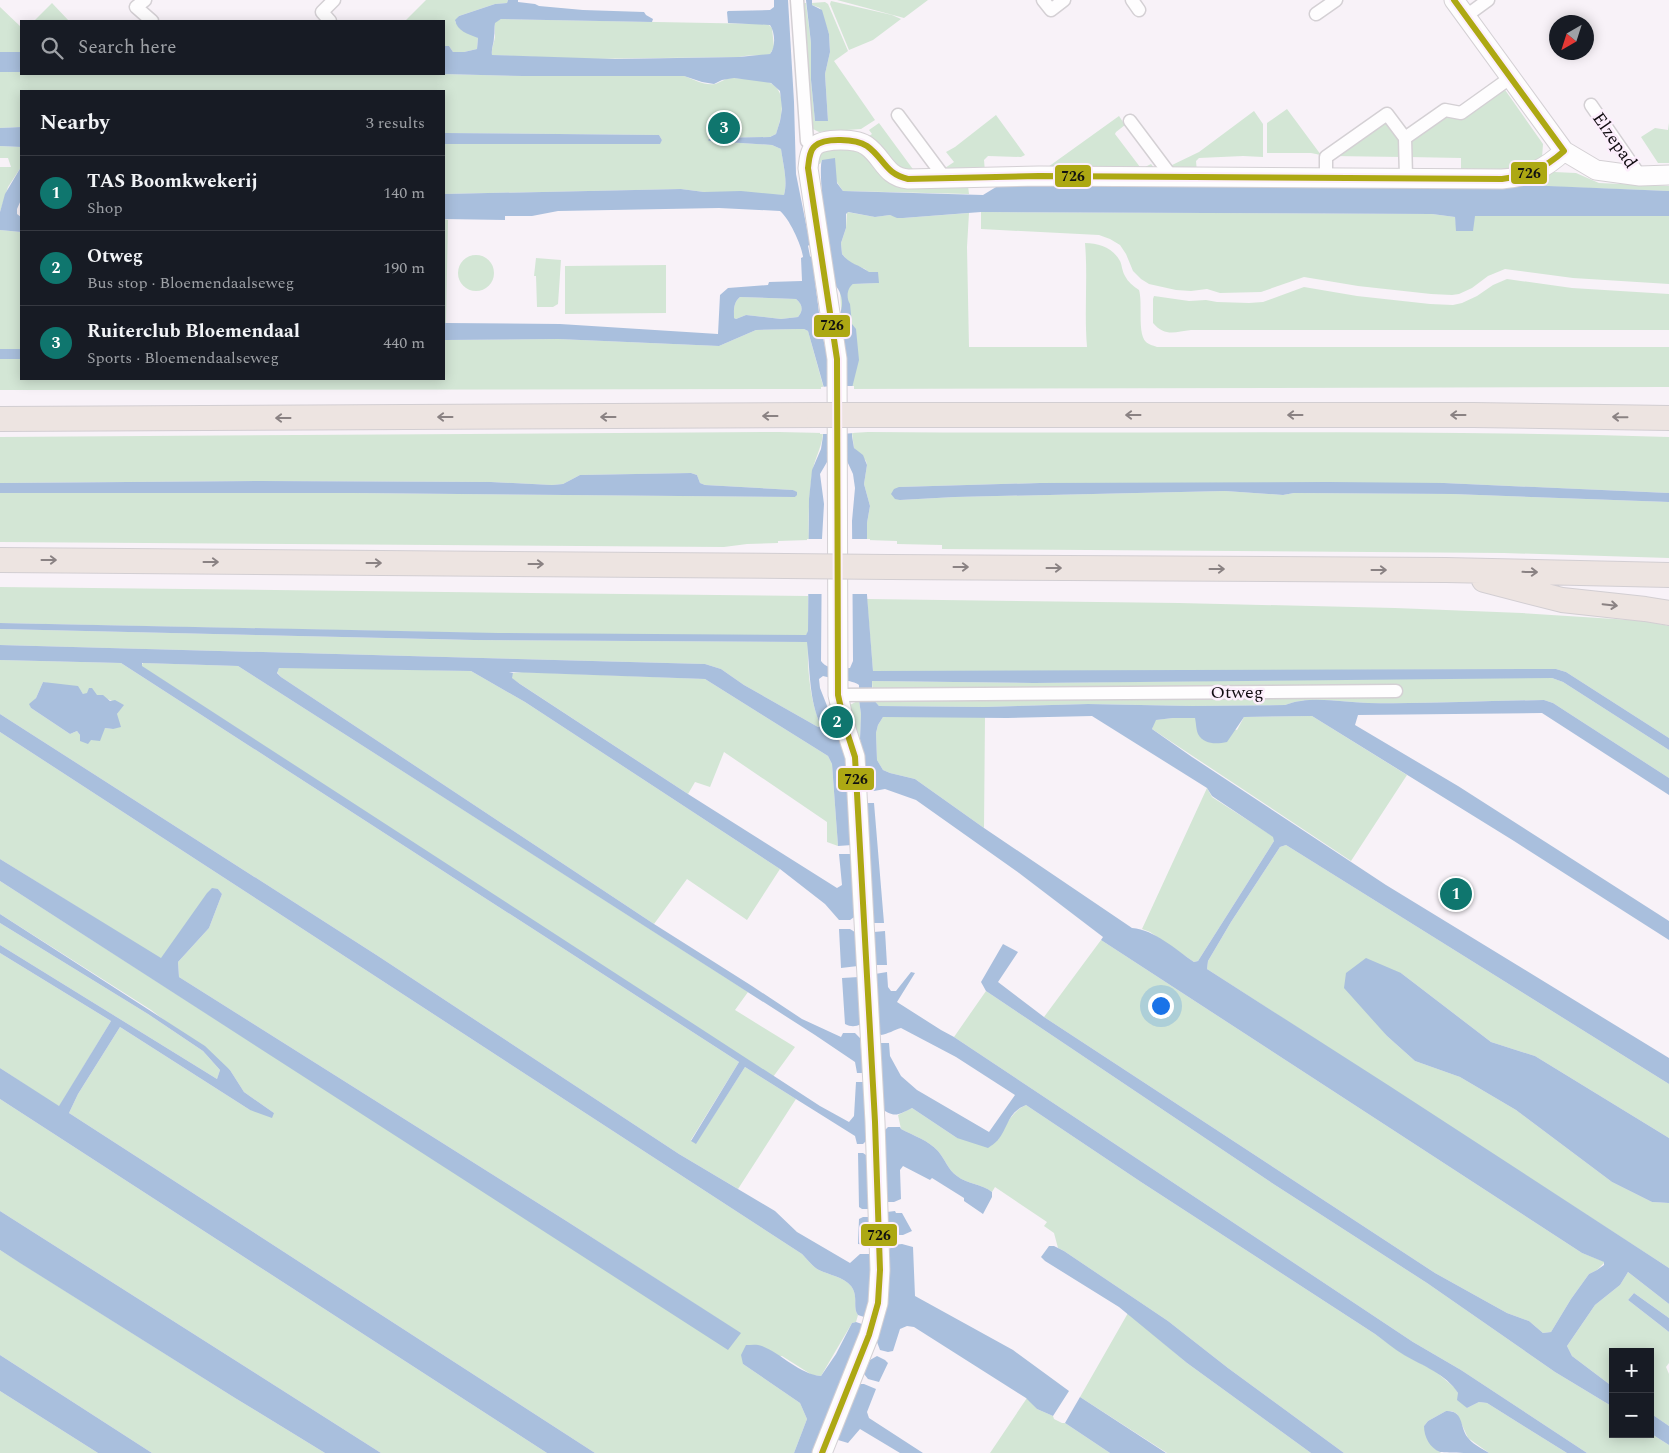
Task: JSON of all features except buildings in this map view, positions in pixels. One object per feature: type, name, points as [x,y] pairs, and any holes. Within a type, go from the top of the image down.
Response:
[{"type":"highway","points":[[0,419],[1473,414],[1669,418]]},
{"type":"highway","points":[[0,560],[1446,570],[1669,575]]},
{"type":"highway","points":[[1446,570],[1562,600],[1669,613]]},
{"type":"street","points":[[144,0],[136,7],[151,20]]},
{"type":"street","points":[[329,20],[322,12],[334,0]]},
{"type":"street","points":[[797,0],[807,142],[815,146]]},
{"type":"street","points":[[1043,0],[1050,10],[1064,0]]},
{"type":"street","points":[[1316,14],[1336,0]]},
{"type":"street","points":[[1454,0],[1564,151],[1596,170],[1640,176],[1669,175]]},
{"type":"street","points":[[1466,16],[1488,0]]},
{"type":"street","points":[[1405,138],[1445,110],[1461,112],[1510,78]]},
{"type":"street","name":"Elzepad","points":[[1590,105],[1640,176]]},
{"type":"street","points":[[1326,177],[1326,157],[1387,114],[1405,138],[1406,177]]},
{"type":"street","points":[[898,115],[944,177]]},
{"type":"street","points":[[1130,121],[1172,177]]},
{"type":"street","points":[[822,1453],[869,1335],[878,1303],[880,1270],[875,1122],[855,757],[845,726],[837,681],[837,359],[808,168],[810,153],[815,146],[824,142],[858,142],[868,146],[889,171],[896,176],[908,178],[1518,178],[1538,170],[1564,151]]},
{"type":"street","name":"Otweg","points":[[837,681],[1396,691]]},
{"type":"green space","points":[[426,0],[508,0],[507,3],[495,4],[459,16],[455,22],[478,38],[477,49],[464,52],[453,52],[449,46],[445,46],[445,20],[406,20]]},
{"type":"green space","points":[[837,0],[928,0],[904,18]]},
{"type":"green space","points":[[831,1],[892,15],[901,19],[873,40],[849,50],[830,4]]},
{"type":"green space","points":[[825,2],[828,4],[848,51],[834,61],[875,120],[861,129],[819,132],[811,128],[803,3],[806,3],[811,43],[811,80],[815,121],[828,121],[825,74],[830,52],[829,34],[820,8],[812,5],[812,3]]},
{"type":"green space","points":[[52,3],[68,20],[35,20]]},
{"type":"green space","points":[[0,7],[20,26],[20,52],[0,52]]},
{"type":"green space","points":[[501,19],[768,24],[772,28],[774,47],[770,54],[739,57],[584,59],[492,55],[495,22]]},
{"type":"green space","points":[[0,72],[20,72],[20,75],[445,74],[684,76],[711,84],[730,78],[749,79],[761,80],[772,84],[780,94],[782,107],[776,134],[770,137],[710,138],[709,141],[772,145],[781,149],[786,184],[784,195],[704,192],[681,189],[445,194],[445,144],[659,144],[662,140],[659,135],[445,133],[445,90],[20,90],[20,127],[0,128]]},
{"type":"green space","points":[[1503,87],[1543,144],[1542,158],[1527,168],[1461,172],[1461,158],[1409,157],[1410,140],[1445,115]]},
{"type":"green space","points":[[1287,109],[1321,155],[1311,153],[1267,153],[1267,123]]},
{"type":"green space","points":[[1254,111],[1263,124],[1263,157],[1199,158],[1196,161],[1197,172],[1175,171],[1170,166],[1199,152]]},
{"type":"green space","points":[[996,115],[1025,155],[1021,157],[988,156],[984,160],[985,172],[947,171],[945,168],[954,162],[946,152]]},
{"type":"green space","points":[[1119,116],[1125,125],[1115,134],[1140,167],[1151,164],[1156,170],[1048,167]]},
{"type":"green space","points":[[1383,120],[1387,122],[1402,142],[1402,157],[1332,156]]},
{"type":"green space","points":[[879,123],[915,172],[907,171],[895,164],[869,136],[872,134],[869,130]]},
{"type":"green space","points":[[1669,123],[1669,163],[1658,163],[1641,137],[1655,128],[1668,130]]},
{"type":"green space","points":[[0,146],[20,147],[20,169],[8,187],[0,212],[0,167],[11,167],[8,158],[0,158]]},
{"type":"green space","points":[[825,149],[859,149],[885,178],[968,186],[969,194],[843,191],[822,160],[820,164],[814,164],[815,160]]},
{"type":"green space","points":[[1551,170],[1554,172],[1576,173],[1599,183],[1669,186],[1669,191],[1514,185]]},
{"type":"green space","points":[[847,212],[875,217],[890,215],[903,218],[969,213],[967,247],[969,347],[1087,347],[1085,243],[1090,243],[1105,247],[1114,253],[1120,261],[1126,278],[1139,290],[1143,338],[1147,343],[1157,347],[1669,347],[1669,387],[845,389],[840,290],[853,284],[879,283],[865,269],[850,263],[842,254],[841,243],[846,228]]},
{"type":"green space","points":[[981,212],[1432,214],[1455,217],[1457,231],[1474,216],[1669,216],[1669,284],[1573,278],[1505,269],[1488,276],[1472,288],[1452,295],[1358,286],[1304,277],[1261,292],[1220,293],[1207,289],[1176,290],[1149,284],[1141,279],[1133,271],[1120,245],[1110,239],[1099,235],[981,229]]},
{"type":"green space","points":[[445,219],[448,220],[445,323]]},
{"type":"green space","points":[[0,230],[20,232],[20,349],[0,349]]},
{"type":"green space","points":[[476,255],[483,256],[489,260],[493,266],[493,280],[489,286],[483,290],[476,291],[469,290],[463,286],[459,280],[458,273],[459,266],[463,260],[469,256]]},
{"type":"green space","points":[[536,258],[561,260],[558,304],[553,307],[537,307],[536,276],[534,276]]},
{"type":"green space","points":[[666,265],[666,313],[565,314],[565,266]]},
{"type":"green space","points":[[1507,279],[1572,288],[1669,294],[1669,330],[1191,330],[1170,333],[1153,323],[1154,296],[1189,301],[1206,300],[1249,303],[1263,302],[1304,287],[1357,296],[1453,305],[1477,296],[1493,285]]},
{"type":"green space","points":[[740,297],[796,299],[800,303],[802,310],[798,317],[781,319],[746,315],[736,319],[734,318],[734,307]]},
{"type":"green space","points":[[804,329],[808,331],[824,389],[0,390],[0,359],[20,359],[20,380],[445,380],[445,340],[558,339],[719,346],[756,330]]},
{"type":"green space","points":[[1369,432],[1669,437],[1669,493],[1444,483],[1040,483],[899,487],[900,500],[1225,491],[1283,495],[1294,493],[1452,494],[1669,502],[1669,558],[1504,553],[942,549],[942,545],[897,544],[897,541],[867,540],[870,506],[864,484],[867,465],[866,461],[854,448],[852,433]]},
{"type":"green space","points":[[823,433],[812,474],[809,540],[778,541],[778,543],[724,547],[0,542],[0,493],[354,493],[795,497],[797,493],[793,490],[705,485],[700,483],[697,475],[691,473],[580,475],[563,484],[552,485],[491,482],[261,481],[0,483],[0,437]]},
{"type":"green space","points":[[0,587],[808,596],[808,632],[803,636],[474,633],[0,623]]},
{"type":"green space","points":[[867,599],[1395,608],[1522,613],[1646,621],[1669,626],[1669,738],[1566,672],[1556,669],[876,672],[873,671]]},
{"type":"green space","points":[[0,629],[474,640],[808,642],[810,685],[814,706],[821,726],[818,727],[744,685],[721,669],[705,664],[0,645]]},
{"type":"green space","points":[[0,660],[121,663],[739,1062],[691,1140],[696,1143],[745,1067],[796,1099],[738,1189],[679,1154],[378,956],[0,714]],"holes":[[[43,682],[81,691],[83,694],[97,695],[123,705],[117,714],[113,729],[105,728],[91,740],[80,735],[77,731],[70,734],[31,708],[30,704],[36,698]]]},
{"type":"green space","points":[[143,663],[238,666],[748,992],[735,1010],[795,1047],[773,1077],[141,666]]},
{"type":"green space","points":[[279,668],[471,671],[525,702],[780,869],[747,920],[687,879],[654,924],[281,677],[277,672]]},
{"type":"green space","points":[[513,673],[705,679],[828,756],[832,764],[838,846],[827,842],[827,822],[724,752],[710,787],[695,782],[688,794],[511,678]]},
{"type":"green space","points":[[1552,678],[1563,682],[1669,750],[1669,778],[1553,703],[1544,700],[1368,703],[1305,700],[1285,705],[1192,706],[1089,704],[984,707],[879,706],[873,699],[872,681],[1034,683]]},
{"type":"green space","points":[[859,700],[861,714],[860,739],[864,773],[854,739],[850,705]]},
{"type":"green space","points":[[1312,716],[1407,775],[1351,861],[1152,729],[1155,720],[1173,718],[1195,718],[1237,730],[1244,717]]},
{"type":"green space","points":[[883,717],[985,717],[984,828],[915,779],[883,770],[877,760],[876,733]]},
{"type":"green space","points":[[0,732],[802,1254],[817,1269],[848,1283],[855,1294],[856,1312],[858,1315],[856,1322],[852,1323],[821,1376],[812,1375],[782,1356],[743,1364],[800,1403],[807,1419],[794,1453],[595,1453],[69,1113],[78,1094],[120,1027],[250,1110],[274,1113],[244,1092],[230,1070],[151,1010],[0,914],[0,881],[346,1103],[740,1333],[568,1222],[179,977],[178,962],[209,928],[222,894],[218,889],[184,928],[161,959],[0,859]]},
{"type":"green space","points":[[1207,788],[1212,797],[1274,837],[1274,841],[1198,961],[1194,962],[1150,932],[1142,929]]},
{"type":"green space","points":[[1286,845],[1669,1084],[1669,1138],[1535,1056],[1491,1042],[1401,973],[1371,1016],[1387,1036],[1415,1061],[1460,1077],[1516,1110],[1612,1182],[1652,1202],[1669,1203],[1669,1268],[1207,969],[1208,961],[1231,922],[1280,847]]},
{"type":"green space","points":[[0,923],[148,1014],[203,1051],[220,1070],[217,1079],[0,945]]},
{"type":"green space","points":[[1101,940],[1582,1253],[1605,1262],[1597,1270],[1589,1274],[1551,1332],[1543,1333],[1529,1321],[1507,1313],[1435,1273],[1044,1017]]},
{"type":"green space","points":[[0,953],[111,1021],[59,1107],[0,1068]]},
{"type":"green space","points":[[986,991],[1275,1185],[1427,1283],[1555,1372],[1609,1405],[1609,1438],[1654,1438],[1654,1436],[1669,1445],[1669,1453],[1587,1453],[1461,1370],[1413,1342],[954,1037]]},
{"type":"green space","points":[[0,1099],[547,1453],[381,1453],[0,1211]]},
{"type":"green space","points":[[1026,1105],[1403,1354],[1435,1371],[1455,1388],[1467,1408],[1479,1402],[1487,1403],[1567,1453],[1489,1453],[1468,1438],[1457,1414],[1452,1411],[1446,1411],[1428,1421],[1424,1426],[1433,1447],[1441,1453],[1344,1453],[1228,1368],[1168,1321],[1058,1248],[1054,1233],[1044,1226],[1047,1222],[995,1187],[992,1192],[957,1176],[951,1171],[934,1147],[901,1129],[898,1115],[912,1108],[957,1138],[998,1140],[1006,1124],[1016,1111]]},
{"type":"green space","points":[[0,1250],[325,1453],[152,1453],[0,1355]]},
{"type":"green space","points":[[1628,1272],[1669,1304],[1669,1318],[1634,1293],[1628,1300],[1669,1332],[1669,1363],[1666,1367],[1669,1374],[1669,1426],[1654,1416],[1654,1348],[1609,1348],[1609,1384],[1572,1356],[1567,1346],[1595,1305],[1620,1285]]},
{"type":"green space","points":[[1128,1313],[1187,1363],[1311,1453],[1167,1453],[1080,1397]]},
{"type":"green space","points":[[0,1391],[98,1453],[0,1453]]},
{"type":"green space","points":[[1027,1398],[1037,1409],[1065,1423],[1110,1453],[990,1453]]},
{"type":"water","points":[[508,0],[518,0],[518,2],[539,6],[644,12],[653,19],[652,22],[501,19],[495,23],[492,55],[615,59],[739,57],[770,54],[774,40],[770,25],[728,23],[727,12],[770,10],[774,7],[774,0],[788,0],[796,174],[810,244],[808,246],[812,258],[821,328],[829,366],[830,459],[820,474],[824,504],[821,661],[827,666],[834,668],[850,668],[853,661],[852,521],[855,488],[853,474],[847,461],[839,316],[842,298],[832,282],[822,199],[822,160],[835,158],[837,183],[843,191],[983,195],[1001,184],[1479,183],[1669,191],[1669,216],[1475,216],[1473,231],[1456,231],[1455,217],[1432,214],[981,212],[897,218],[890,215],[875,217],[848,212],[846,214],[846,228],[841,243],[842,254],[851,262],[869,272],[878,272],[879,283],[853,284],[848,291],[852,324],[856,329],[859,360],[852,388],[852,436],[854,448],[863,455],[867,465],[864,484],[870,506],[867,523],[867,595],[873,671],[1556,669],[1566,672],[1669,738],[1669,750],[1563,682],[1552,678],[1034,683],[872,681],[872,691],[859,691],[859,685],[856,683],[823,676],[819,679],[820,688],[846,754],[852,845],[838,846],[832,764],[828,756],[705,679],[509,672],[513,673],[512,678],[520,684],[688,794],[837,888],[842,885],[839,854],[853,854],[857,915],[850,920],[839,920],[825,904],[780,869],[525,702],[471,671],[279,668],[277,673],[281,677],[654,924],[802,1019],[841,1037],[843,1033],[855,1033],[860,1038],[863,1073],[857,1073],[855,1062],[815,1035],[238,666],[142,663],[142,666],[820,1106],[849,1122],[854,1116],[856,1082],[863,1082],[867,1140],[863,1144],[857,1144],[855,1136],[745,1067],[696,1144],[691,1141],[739,1062],[121,663],[0,660],[0,645],[705,664],[721,669],[744,685],[818,727],[821,726],[812,695],[807,642],[474,640],[0,629],[0,623],[498,633],[806,635],[808,631],[809,499],[812,470],[821,449],[823,436],[824,388],[808,331],[804,329],[756,330],[719,346],[558,339],[445,340],[445,323],[560,324],[718,334],[720,295],[728,288],[768,285],[769,282],[802,281],[801,258],[803,257],[800,246],[791,226],[780,211],[719,208],[558,211],[532,216],[505,216],[505,220],[445,219],[445,194],[681,189],[704,192],[741,191],[784,195],[785,178],[781,149],[772,145],[708,140],[710,138],[770,137],[776,134],[782,109],[780,91],[771,83],[734,78],[722,80],[714,84],[684,76],[445,74],[445,46],[449,46],[453,52],[477,49],[478,38],[458,27],[455,20],[459,16],[495,4],[507,3]],"holes":[[[740,297],[796,299],[802,307],[798,317],[781,319],[746,315],[734,318],[735,304]]]},
{"type":"water","points":[[806,0],[812,0],[812,5],[822,10],[829,34],[830,52],[825,74],[828,121],[815,121],[811,80],[811,43]]},
{"type":"water","points":[[0,52],[20,52],[20,72],[0,72]]},
{"type":"water","points":[[20,127],[20,147],[0,146],[0,128]]},
{"type":"water","points":[[445,133],[659,135],[662,140],[660,144],[445,144]]},
{"type":"water","points":[[20,169],[20,202],[17,214],[20,216],[20,232],[0,230],[0,212],[5,194]]},
{"type":"water","points":[[0,349],[20,349],[20,359],[0,359]]},
{"type":"water","points":[[691,473],[697,475],[700,483],[705,485],[793,490],[797,492],[797,495],[795,497],[354,493],[0,493],[0,483],[261,481],[491,482],[552,485],[563,484],[580,475]]},
{"type":"water","points":[[1040,483],[1444,483],[1669,493],[1669,502],[1452,494],[1294,493],[1283,495],[1225,491],[900,500],[895,499],[891,494],[894,489],[899,487]]},
{"type":"water","points":[[43,682],[78,686],[83,694],[87,693],[89,688],[92,688],[97,695],[103,695],[110,701],[115,700],[124,705],[117,714],[121,727],[105,728],[100,741],[91,740],[88,744],[80,741],[80,735],[77,731],[70,734],[31,708],[29,704],[36,698]]},
{"type":"water","points":[[873,699],[879,706],[984,707],[1088,704],[1285,705],[1305,700],[1368,703],[1434,703],[1544,700],[1553,703],[1669,778],[1669,795],[1542,713],[1358,715],[1355,725],[1458,786],[1669,921],[1669,940],[1312,716],[1244,717],[1227,742],[1219,743],[1207,742],[1201,738],[1197,732],[1195,718],[1156,720],[1152,729],[1386,885],[1669,1058],[1669,1084],[1286,845],[1280,847],[1208,961],[1207,969],[1669,1268],[1669,1304],[1628,1272],[1620,1285],[1595,1305],[1567,1346],[1572,1356],[1609,1384],[1609,1405],[1555,1372],[1427,1283],[1275,1185],[986,991],[981,982],[1003,944],[1018,952],[998,982],[1044,1017],[1435,1273],[1507,1313],[1529,1321],[1543,1333],[1551,1332],[1589,1274],[1604,1265],[1604,1262],[1582,1253],[1101,940],[1103,937],[1019,873],[916,800],[885,789],[874,791],[865,789],[860,739],[861,714],[859,700]],"holes":[[[1092,716],[1207,788],[1212,796],[1273,837],[1274,841],[1198,961],[1194,962],[1157,936],[1132,928],[915,779],[883,770],[877,760],[876,733],[883,717],[1007,718]]]},
{"type":"water","points":[[0,714],[378,956],[679,1154],[775,1211],[797,1232],[850,1263],[860,1254],[869,1254],[874,1259],[868,1316],[858,1315],[856,1312],[853,1290],[844,1280],[817,1269],[802,1254],[0,732]]},
{"type":"water","points":[[866,803],[874,803],[884,923],[873,923]]},
{"type":"water","points":[[0,859],[161,958],[207,893],[212,888],[218,889],[222,894],[209,928],[178,962],[179,977],[741,1333],[728,1350],[0,881]]},
{"type":"water","points":[[0,914],[205,1046],[230,1070],[244,1092],[274,1113],[272,1118],[250,1110],[120,1027],[78,1094],[69,1113],[595,1453],[547,1453],[0,1099],[0,1068],[59,1106],[111,1021],[0,953],[0,945],[217,1079],[220,1070],[203,1051],[148,1014],[0,923]]},
{"type":"water","points":[[839,929],[850,929],[858,934],[858,966],[841,968]]},
{"type":"water","points":[[885,931],[887,965],[875,965],[874,932]]},
{"type":"water","points":[[1366,958],[1401,973],[1491,1042],[1535,1056],[1669,1138],[1669,1203],[1652,1202],[1612,1182],[1516,1110],[1460,1077],[1415,1061],[1387,1036],[1344,988],[1346,973]]},
{"type":"water","points":[[887,972],[888,987],[891,991],[896,991],[911,972],[915,973],[897,1002],[954,1037],[1413,1342],[1461,1370],[1587,1453],[1567,1453],[1487,1403],[1479,1402],[1467,1408],[1457,1400],[1458,1393],[1453,1386],[1434,1371],[1400,1353],[1375,1334],[1026,1105],[1015,1112],[1002,1135],[988,1148],[957,1138],[912,1108],[897,1114],[890,1114],[882,1109],[878,1046],[881,1043],[889,1043],[890,1056],[901,1076],[917,1090],[989,1132],[1015,1095],[956,1057],[901,1028],[881,1035],[878,1032],[875,974]]},
{"type":"water","points":[[859,977],[861,1024],[851,1026],[845,1024],[842,978]]},
{"type":"water","points":[[888,1127],[900,1127],[925,1141],[938,1151],[951,1171],[957,1176],[992,1192],[992,1197],[983,1214],[964,1201],[964,1198],[932,1178],[930,1180],[903,1166],[900,1170],[901,1199],[887,1202],[882,1133]]},
{"type":"water","points":[[858,1153],[863,1153],[869,1157],[869,1209],[859,1207]]},
{"type":"water","points":[[0,1211],[381,1453],[325,1453],[20,1263],[0,1250]]},
{"type":"water","points":[[895,1211],[896,1213],[902,1213],[912,1231],[903,1235],[894,1235],[888,1229],[887,1212]]},
{"type":"water","points":[[870,1217],[873,1238],[868,1245],[858,1244],[859,1219]]},
{"type":"water","points":[[902,1244],[913,1247],[915,1296],[1013,1350],[1069,1391],[1053,1416],[1037,1409],[1026,1398],[914,1327],[907,1326],[900,1329],[893,1351],[880,1350],[877,1342],[888,1304],[888,1251],[893,1245]]},
{"type":"water","points":[[1049,1246],[1054,1246],[1064,1251],[1168,1321],[1228,1368],[1344,1453],[1311,1453],[1187,1363],[1119,1307],[1045,1261],[1041,1257]]},
{"type":"water","points":[[1634,1293],[1669,1318],[1669,1332],[1628,1300]]},
{"type":"water","points":[[856,1322],[864,1326],[813,1453],[794,1453],[807,1419],[800,1403],[743,1364],[741,1355],[746,1345],[760,1345],[805,1372],[821,1376],[836,1354],[852,1323]]},
{"type":"water","points":[[0,1355],[152,1453],[98,1453],[0,1391]]},
{"type":"water","points":[[877,1356],[888,1363],[879,1382],[868,1379],[864,1374],[870,1360]]},
{"type":"water","points":[[859,1384],[876,1389],[867,1412],[869,1418],[923,1453],[900,1453],[860,1429],[848,1443],[838,1440],[837,1436]]},
{"type":"water","points":[[1080,1397],[1166,1453],[1110,1453],[1065,1423]]},
{"type":"water","points":[[1446,1411],[1456,1414],[1469,1439],[1489,1453],[1440,1452],[1433,1448],[1426,1438],[1424,1426],[1428,1421]]},
{"type":"water","points":[[1654,1416],[1669,1426],[1669,1445],[1654,1436]]},
{"type":"pier","points":[[832,386],[832,434],[820,434],[821,387]]},
{"type":"pier","points":[[842,386],[854,386],[854,433],[842,434]]},
{"type":"pier","points":[[807,539],[825,539],[825,594],[806,594]]},
{"type":"pier","points":[[850,539],[870,539],[870,594],[850,594]]},
{"type":"transit line","name":"726","points":[[822,1453],[869,1335],[878,1303],[880,1270],[875,1122],[855,757],[838,695],[837,359],[808,168],[812,151],[815,146],[826,141],[856,142],[867,146],[873,151],[889,170],[900,177],[908,179],[1039,176],[1502,179],[1520,176],[1543,167],[1564,151],[1454,0]]},
{"type":"place","name":"Ruiterclub Bloemendaal","points":[[724,128]]},
{"type":"place","name":"Otweg","points":[[837,722]]},
{"type":"place","name":"TAS Boomkwekerij","points":[[1456,894]]}]
